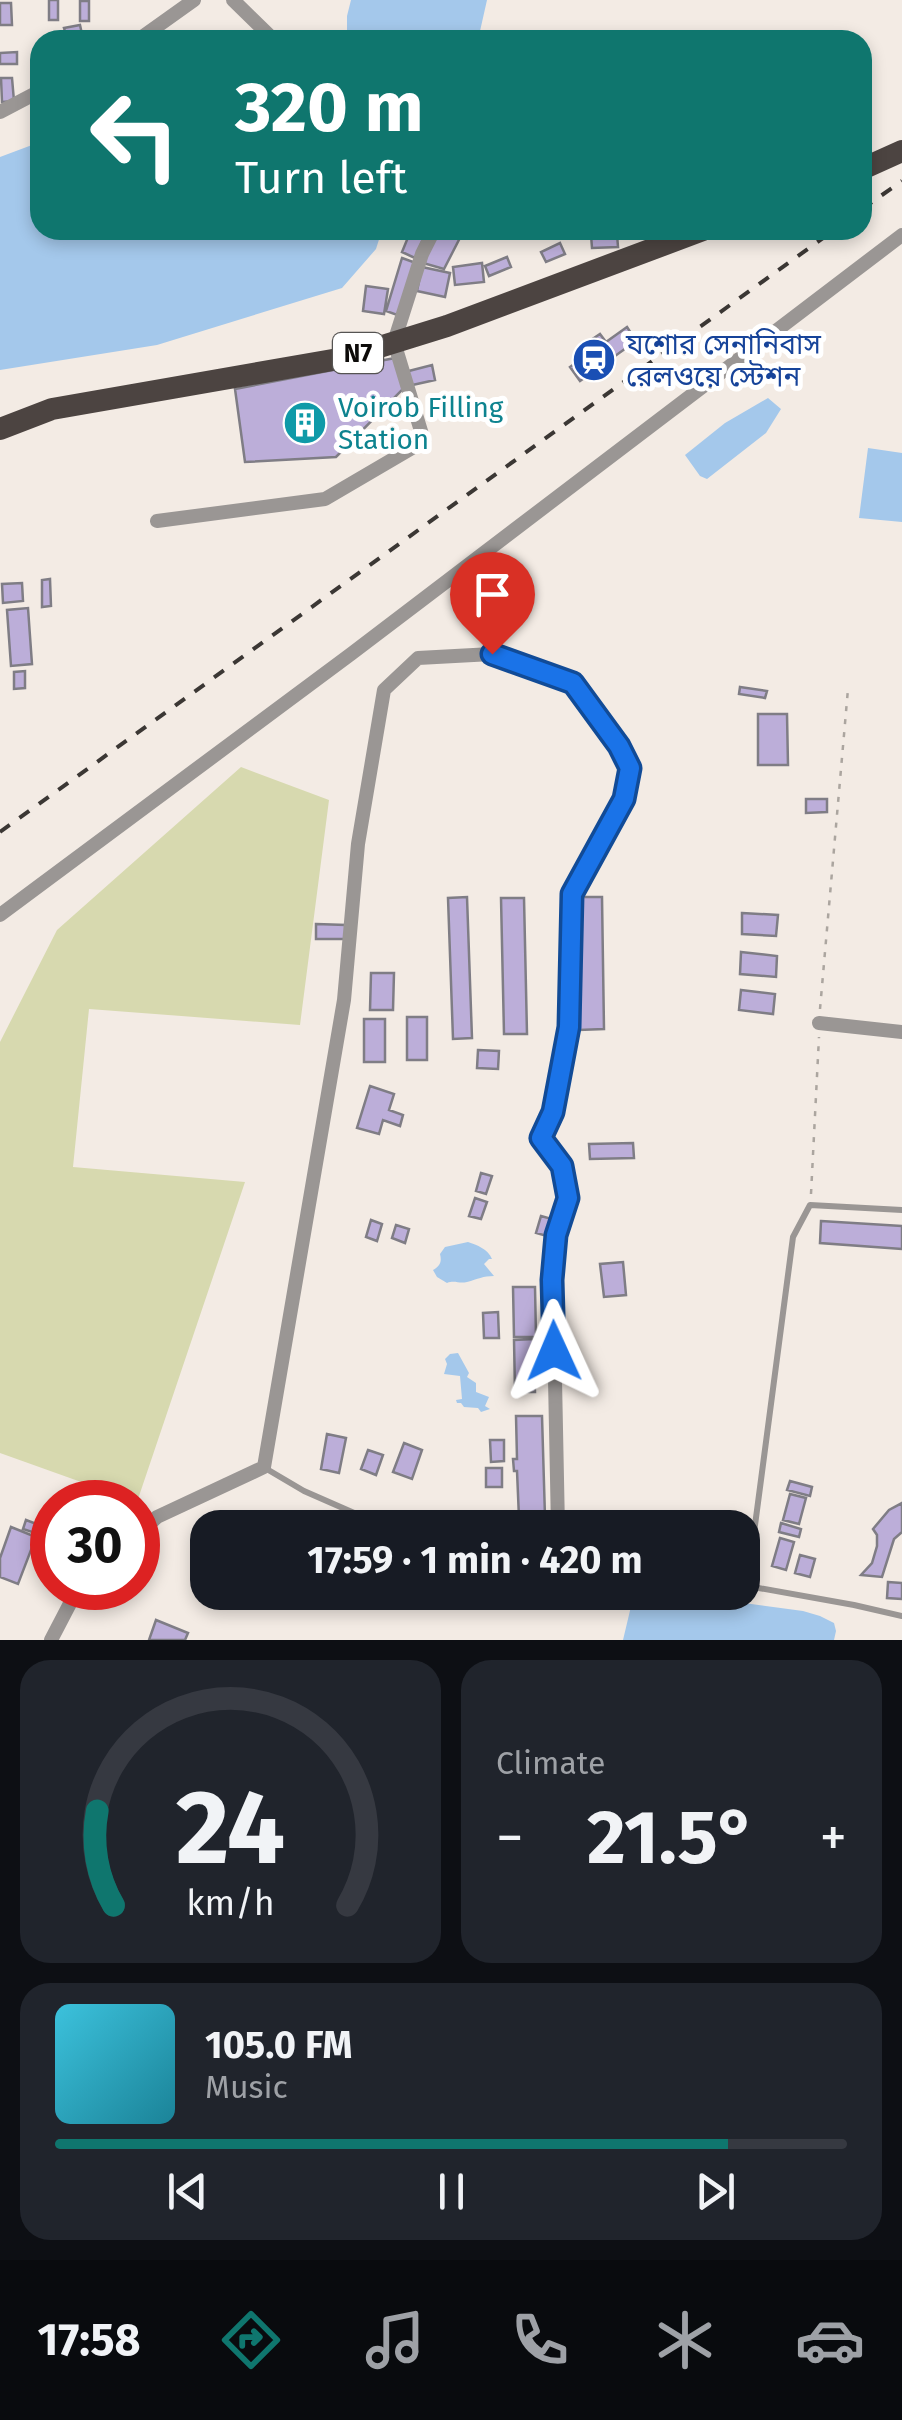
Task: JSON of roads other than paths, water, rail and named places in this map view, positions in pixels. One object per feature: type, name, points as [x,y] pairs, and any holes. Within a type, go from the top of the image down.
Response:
[{"type":"highway","points":[[872,164],[902,150]]},
{"type":"highway","name":"N7","points":[[0,429],[52,409],[344,358],[447,326],[676,240]]},
{"type":"street","points":[[152,30],[194,0]]},
{"type":"street","points":[[234,0],[264,30]]},
{"type":"street","points":[[0,112],[30,97]]},
{"type":"street","points":[[0,915],[352,654],[902,236]]},
{"type":"street","points":[[157,521],[325,499],[424,442],[394,342],[429,240]]},
{"type":"street","points":[[160,1516],[264,1467],[344,1000],[358,844],[384,690],[418,658],[492,654],[573,683],[619,746],[630,768],[624,799],[572,894],[569,1027],[553,1112],[541,1138],[562,1166],[568,1198],[556,1235],[552,1280],[558,1510]]},
{"type":"street","points":[[819,1024],[902,1032]]},
{"type":"street","points":[[51,1640],[67,1610]]},
{"type":"lane","points":[[755,1510],[792,1238],[810,1205],[902,1210]]},
{"type":"lane","points":[[264,1467],[348,1510]]},
{"type":"lane","points":[[760,1589],[902,1616]]},
{"type":"water","points":[[351,0],[487,0],[480,30],[347,30]]},
{"type":"water","points":[[30,146],[30,240],[379,240],[376,249],[342,288],[157,345],[0,370],[0,157]]},
{"type":"water","points":[[768,398],[781,409],[766,433],[707,479],[700,476],[685,455],[725,423]]},
{"type":"water","points":[[868,448],[902,453],[902,522],[859,518]]},
{"type":"water","points":[[468,1242],[490,1256],[492,1259],[484,1264],[494,1276],[447,1283],[437,1277],[433,1270],[440,1264],[445,1247]]},
{"type":"water","points":[[458,1353],[469,1373],[467,1377],[476,1383],[476,1392],[489,1397],[485,1406],[490,1409],[481,1412],[457,1403],[462,1399],[460,1376],[444,1374],[445,1359]]},
{"type":"water","points":[[760,1605],[820,1616],[834,1623],[836,1631],[834,1640],[623,1640],[630,1610],[760,1610]]},
{"type":"railway","points":[[872,202],[902,181]]},
{"type":"railway","points":[[0,832],[820,240]]},
{"type":"place","name":"যশোর সেনানিবাস রেলওয়ে স্টেশন","points":[[594,360]]},
{"type":"place","name":"Voirob Filling Station","points":[[305,423]]}]
